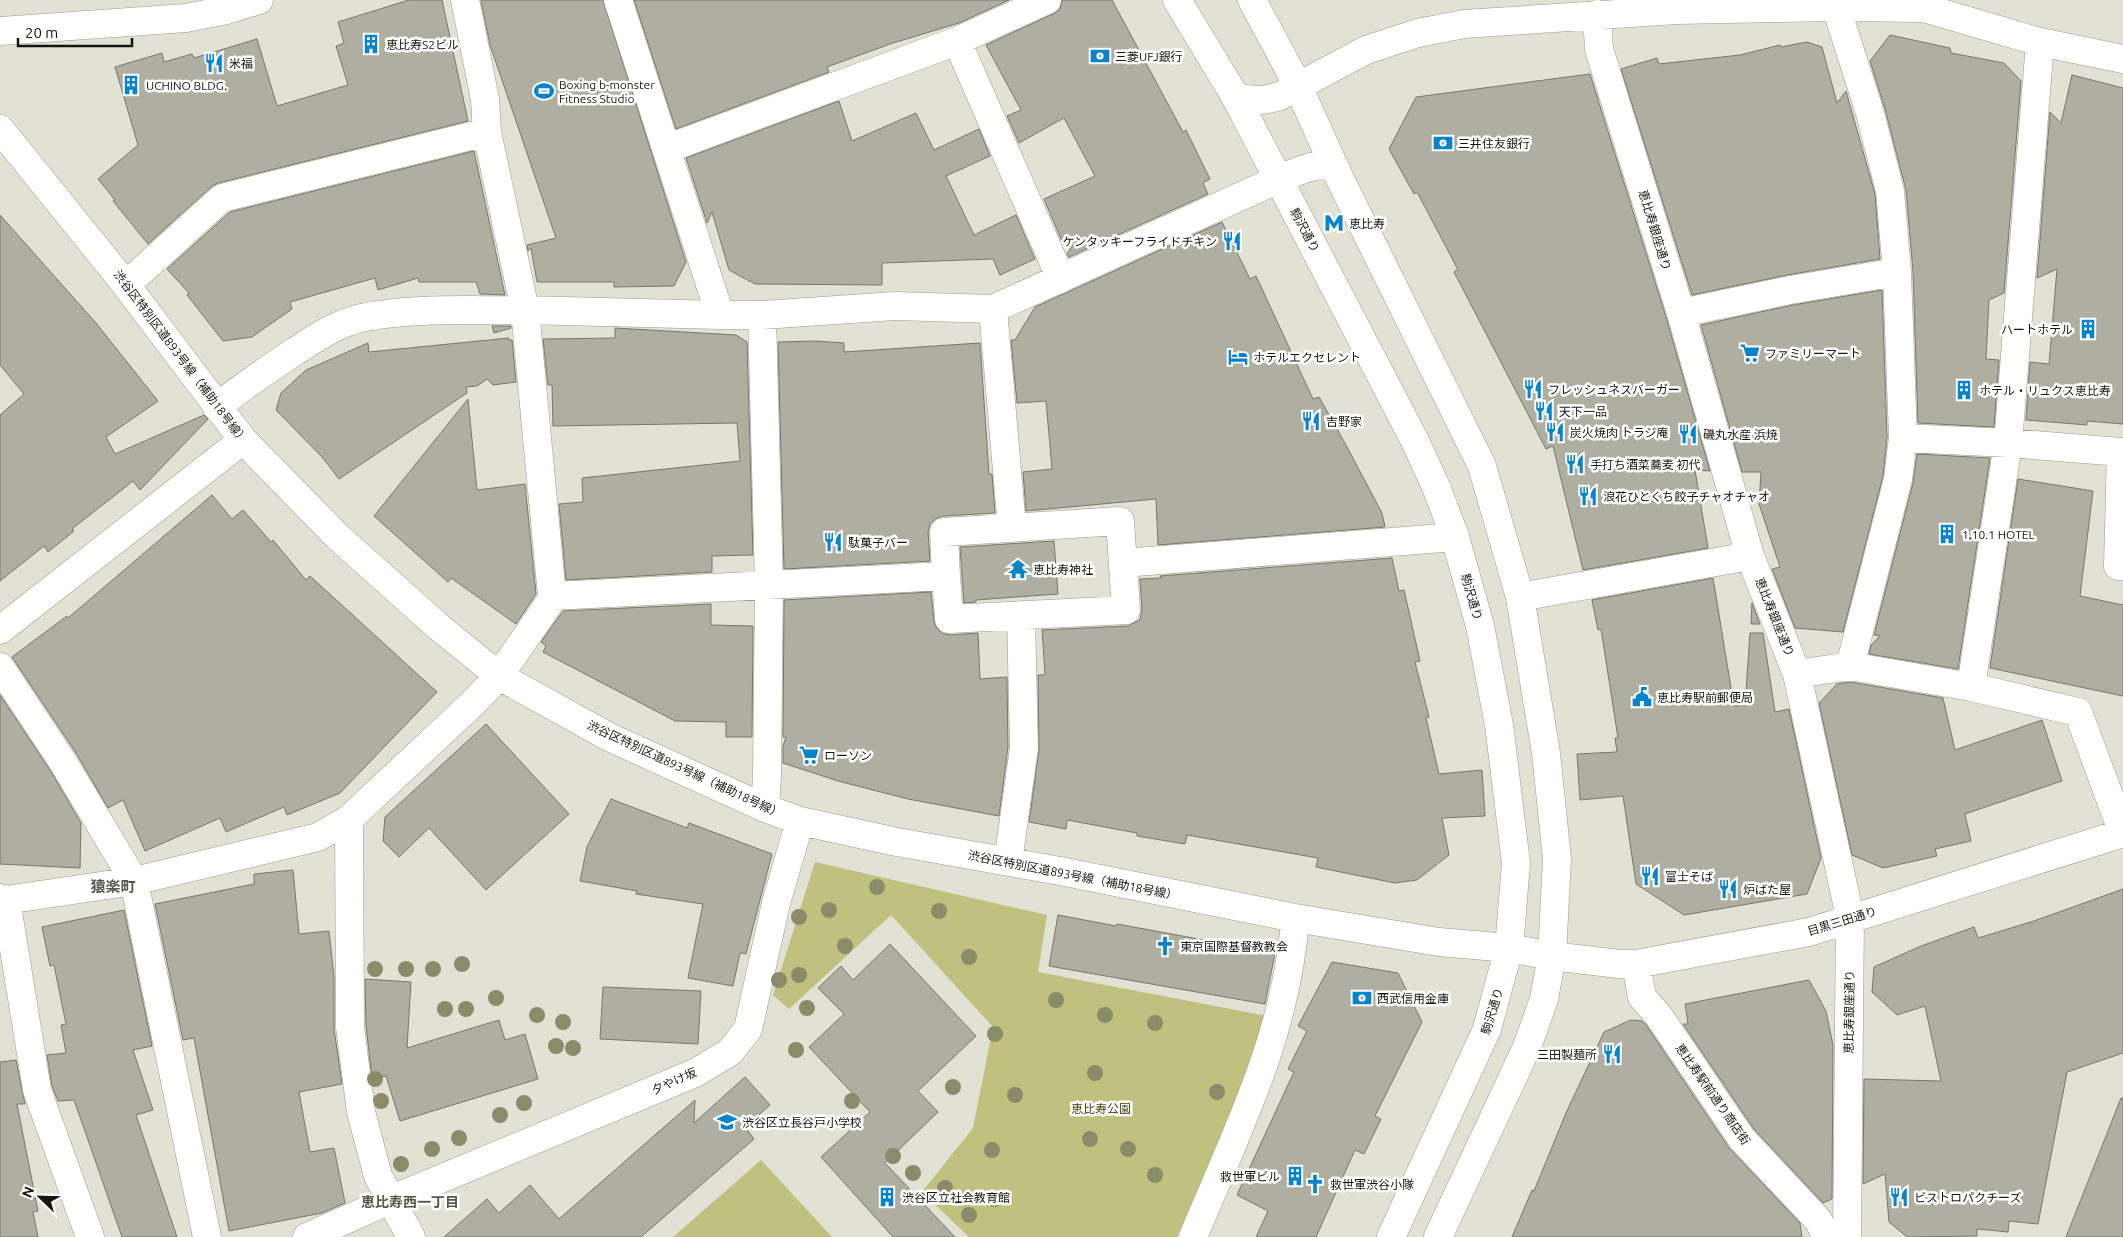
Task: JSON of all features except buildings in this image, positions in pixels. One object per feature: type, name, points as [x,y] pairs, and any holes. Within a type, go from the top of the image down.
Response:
[{"type":"street","points":[[0,31],[186,18],[227,10],[259,0]]},
{"type":"street","points":[[90,1237],[37,1090],[3,899],[134,881],[318,837],[349,819],[415,758],[498,676],[519,649],[552,596],[524,310],[487,132],[485,98],[464,0]]},
{"type":"street","points":[[618,0],[720,315]]},
{"type":"street","points":[[666,149],[957,41],[1047,0]]},
{"type":"street","points":[[1252,0],[1298,86],[1336,169],[1482,466],[1520,597],[1546,753],[1557,859],[1552,956],[1544,1000],[1527,1047],[1438,1237]]},
{"type":"street","points":[[1234,96],[1250,101],[1268,100],[1366,50],[1418,33],[1464,24],[1605,7],[1677,10],[1924,4],[2040,42],[2123,59]]},
{"type":"street","points":[[1836,6],[1870,113],[1890,191],[1898,272],[1903,438],[1898,479],[1850,666]]},
{"type":"street","name":"駒沢通り","points":[[1186,7],[1415,441],[1438,489],[1455,537],[1480,626],[1499,726],[1516,863],[1510,948],[1488,1029],[1391,1237]]},
{"type":"street","name":"恵比寿銀座通り","points":[[1605,7],[1599,49],[1681,313],[1750,556],[1797,674],[1850,917],[1847,1237]]},
{"type":"street","points":[[957,41],[1061,279]]},
{"type":"street","points":[[1971,687],[2008,442],[2040,42]]},
{"type":"street","name":"渋谷区特別区道893号線（補助18号線）","points":[[0,129],[126,285],[243,440],[338,537],[440,628],[498,676],[609,738],[765,808],[800,821],[897,842],[1295,918],[1439,942],[1510,948],[1552,956]]},
{"type":"street","points":[[126,285],[222,198],[487,132]]},
{"type":"street","points":[[217,407],[247,382],[335,327],[361,318],[402,311],[524,310],[762,315],[895,306],[993,309],[1278,179],[1310,167],[1330,165],[1336,169]]},
{"type":"street","points":[[1681,313],[1790,290],[1898,272]]},
{"type":"street","points":[[993,309],[1012,528]]},
{"type":"street","points":[[762,315],[769,586],[765,808]]},
{"type":"street","points":[[1903,438],[2008,442],[2121,452],[2118,566],[2123,566]]},
{"type":"street","points":[[0,630],[243,440]]},
{"type":"street","points":[[1120,521],[1126,610],[949,619],[944,532],[1012,528],[1120,521]]},
{"type":"street","points":[[1123,563],[1455,537]]},
{"type":"street","points":[[1520,597],[1750,556]]},
{"type":"street","points":[[552,596],[946,576]]},
{"type":"street","points":[[1008,862],[1024,748],[1021,616]]},
{"type":"street","points":[[1797,674],[1850,666],[1971,687],[2078,712],[2123,833]]},
{"type":"street","points":[[0,667],[63,762],[134,881],[207,1237]]},
{"type":"street","points":[[349,819],[350,1028],[361,1112],[378,1176],[411,1237]]},
{"type":"street","name":"夕やけ坂","points":[[308,1237],[390,1200],[695,1073],[730,1052],[748,1029],[776,903],[800,821]]},
{"type":"street","name":"目黒三田通り","points":[[1552,956],[1619,964],[1636,964],[1809,932],[1850,917],[2123,833]]},
{"type":"street","points":[[1193,1237],[1263,1070],[1293,950],[1295,918]]},
{"type":"street","name":"恵比寿駅前通り商店街","points":[[1636,964],[1642,997],[1658,1015],[1742,1139],[1818,1220],[1827,1237]]},
{"type":"green space","name":"恵比寿公園","points":[[815,862],[1047,915],[1038,972],[1267,1016],[1259,1046],[1177,1237],[969,1237],[922,1192],[973,1128],[993,1027],[891,915],[789,1009],[773,995]]},
{"type":"green space","points":[[761,1160],[832,1237],[673,1237]]},
{"type":"place","name":"恵比寿S2ビル","points":[[371,44]]},
{"type":"place","name":"三菱UFJ銀行","points":[[1100,56]]},
{"type":"place","name":"米福","points":[[214,63]]},
{"type":"place","name":"UCHINO BLDG.","points":[[131,85]]},
{"type":"place","name":"Boxing b-monster Fitness Studio","points":[[544,91]]},
{"type":"place","name":"三井住友銀行","points":[[1443,143]]},
{"type":"place","name":"恵比寿","points":[[1334,223]]},
{"type":"place","name":"ケンタッキーフライドチキン","points":[[1232,241]]},
{"type":"place","name":"ハートホテル","points":[[2088,329]]},
{"type":"place","name":"ファミリーマート","points":[[1750,353]]},
{"type":"place","name":"ホテルエクセレント","points":[[1238,357]]},
{"type":"place","name":"フレッシュネスバーガー","points":[[1533,389]]},
{"type":"place","name":"ホテル・リュクス恵比寿","points":[[1964,390]]},
{"type":"place","name":"天下一品","points":[[1544,411]]},
{"type":"place","name":"吉野家","points":[[1311,421]]},
{"type":"place","name":"炭火焼肉 トラジ庵","points":[[1555,432]]},
{"type":"place","name":"磯丸水産 浜焼","points":[[1688,434]]},
{"type":"place","name":"手打ち酒菜蕎麦 初代","points":[[1575,464]]},
{"type":"place","name":"浪花ひとくち餃子チャオチャオ","points":[[1588,496]]},
{"type":"place","name":"1.10.1 HOTEL","points":[[1947,534]]},
{"type":"place","name":"駄菓子バー","points":[[833,542]]},
{"type":"place","name":"恵比寿神社","points":[[1018,569]]},
{"type":"place","name":"恵比寿駅前郵便局","points":[[1642,697]]},
{"type":"place","name":"ローソン","points":[[809,755]]},
{"type":"place","name":"富士そば","points":[[1650,876]]},
{"type":"place","name":"炉ばた屋","points":[[1728,889]]},
{"type":"place","name":"東京国際基督教教会","points":[[1165,946]]},
{"type":"place","name":"西武信用金庫","points":[[1362,998]]},
{"type":"place","name":"三田製麺所","points":[[1612,1054]]},
{"type":"place","name":"渋谷区立長谷戸小学校","points":[[727,1122]]},
{"type":"place","name":"救世軍ビル","points":[[1295,1176]]},
{"type":"place","name":"救世軍渋谷小隊","points":[[1315,1184]]},
{"type":"place","name":"渋谷区立社会教育館","points":[[887,1197]]},
{"type":"place","name":"ビストロパクチーズ","points":[[1899,1197]]},
{"type":"district","name":"猿楽町","points":[[113,886]]},
{"type":"district","name":"恵比寿西一丁目","points":[[410,1202]]}]
